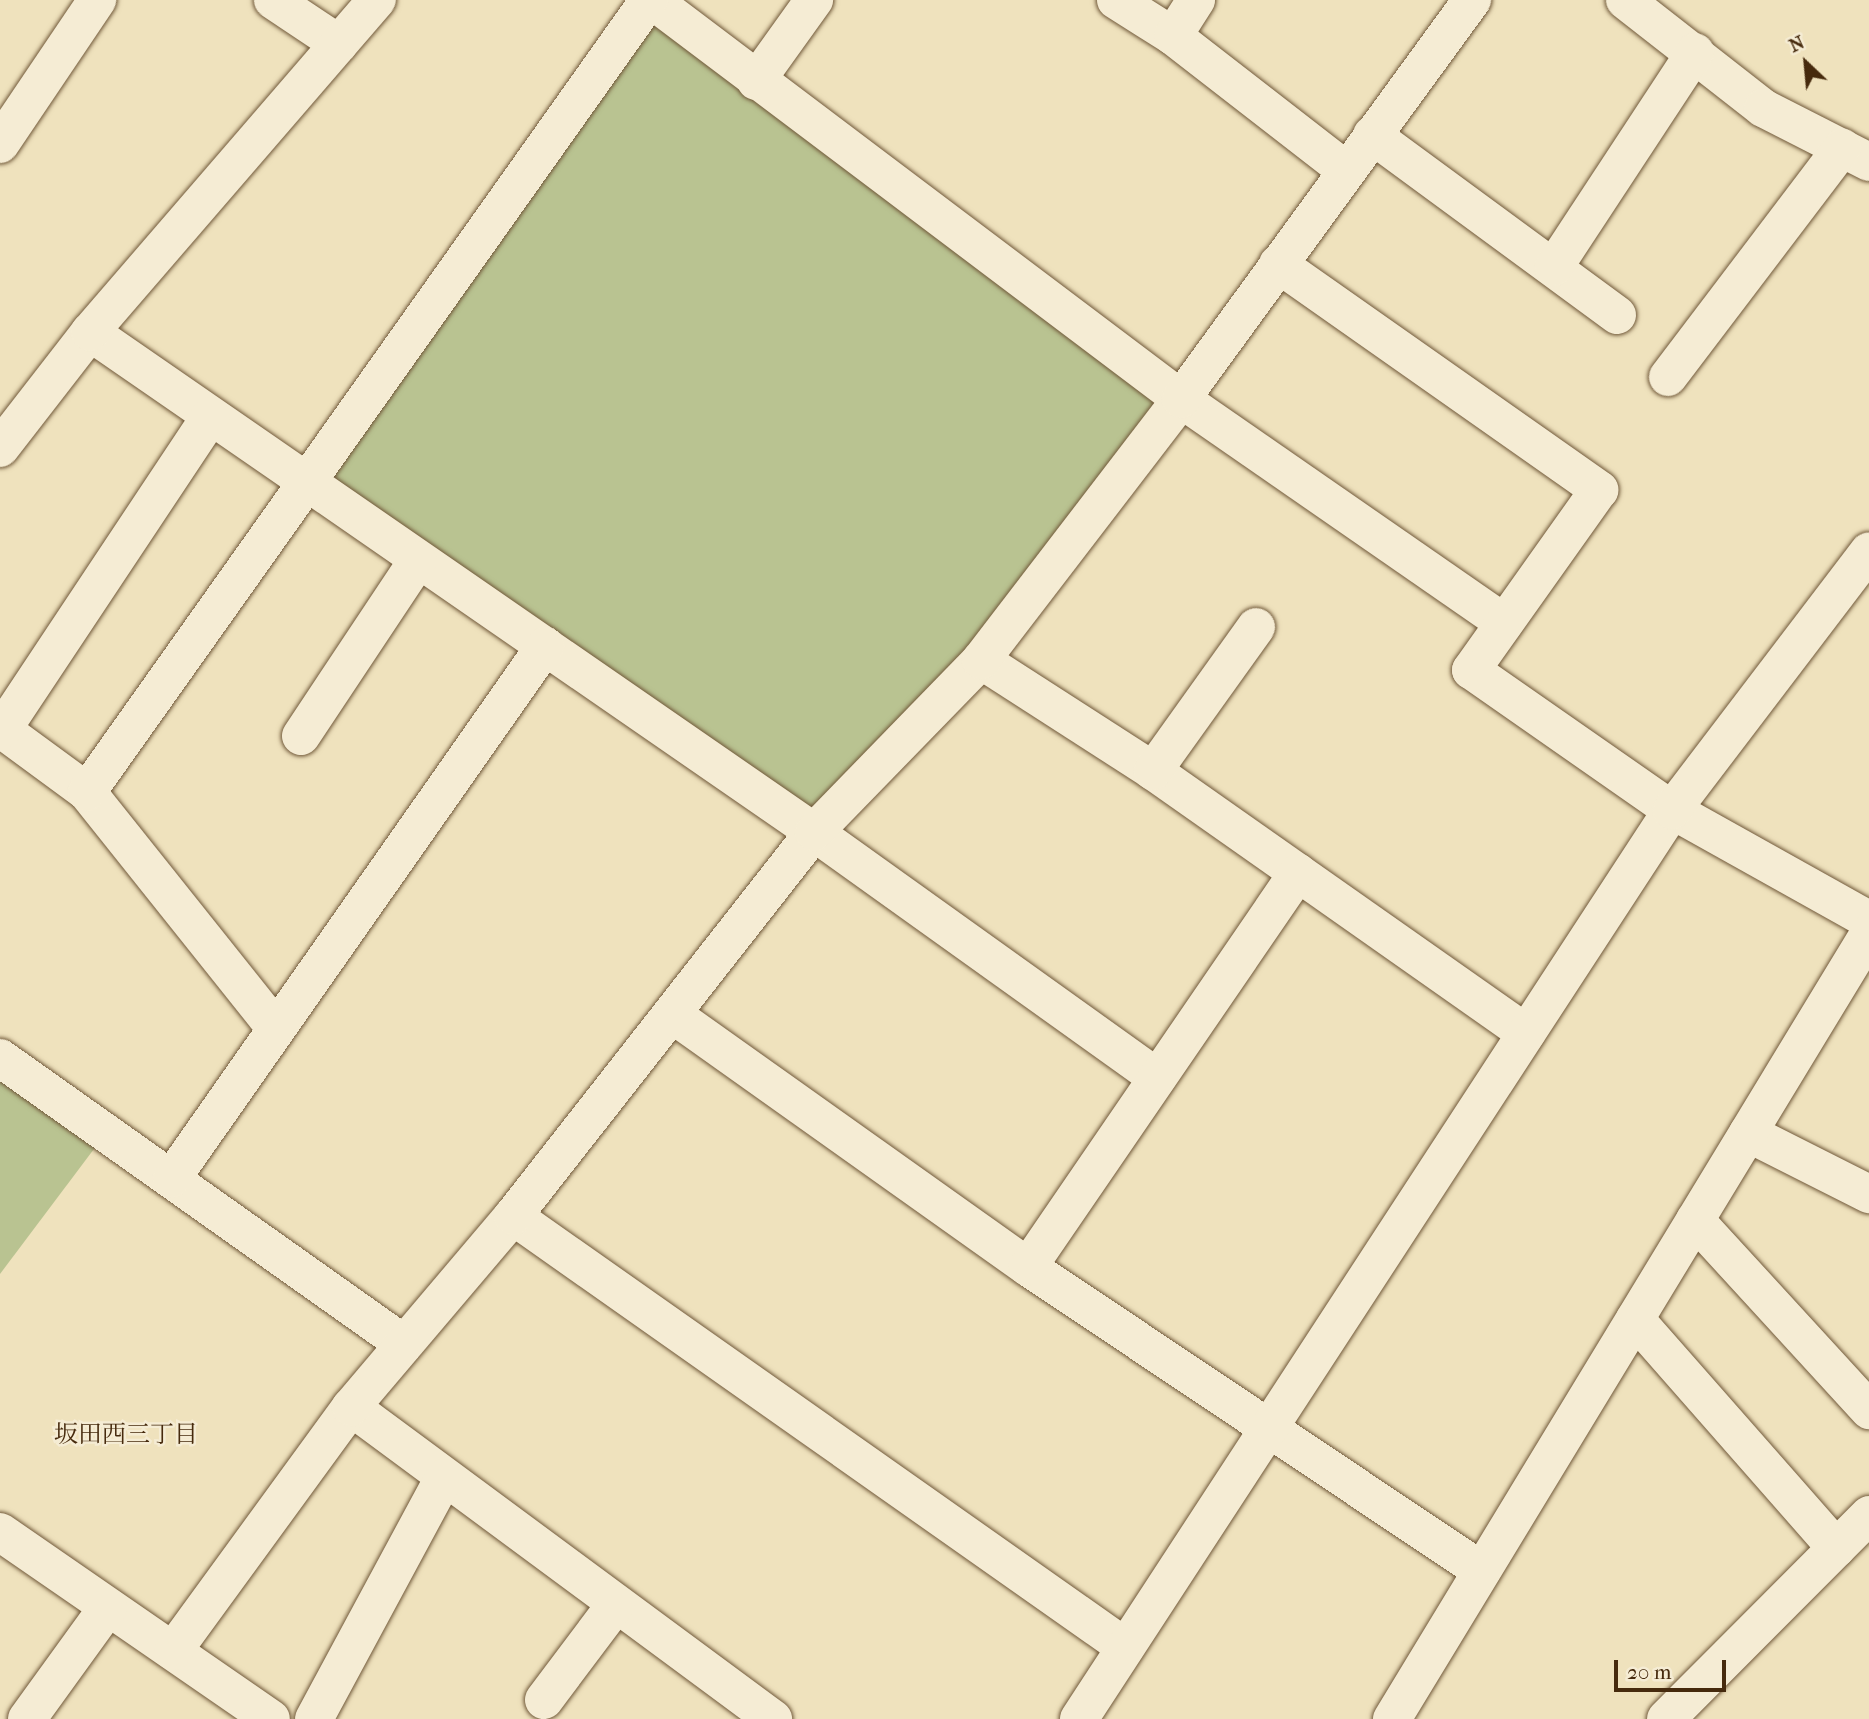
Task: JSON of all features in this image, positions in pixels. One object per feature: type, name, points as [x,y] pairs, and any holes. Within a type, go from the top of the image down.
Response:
[{"type":"street","points":[[0,144],[97,0]]},
{"type":"street","points":[[273,0],[339,44]]},
{"type":"street","points":[[0,448],[90,332],[377,0]]},
{"type":"street","points":[[756,81],[814,0]]},
{"type":"street","points":[[1116,0],[1173,36],[1346,170]]},
{"type":"street","points":[[1173,36],[1195,0]]},
{"type":"street","points":[[173,1651],[351,1407],[513,1216],[814,832],[981,660],[1181,399],[1472,0]]},
{"type":"street","points":[[1625,0],[1695,52],[1763,108],[1855,155],[1668,377]]},
{"type":"street","points":[[87,792],[307,482],[656,2],[756,81],[1181,399],[1504,623]]},
{"type":"street","points":[[1554,267],[1695,52]]},
{"type":"street","points":[[1372,135],[1617,315]]},
{"type":"street","points":[[1278,264],[1599,490],[1471,670],[1672,810],[1866,916],[1748,1133],[1392,1719]]},
{"type":"street","points":[[90,332],[814,832],[1157,1079]]},
{"type":"street","points":[[211,416],[1,729],[87,792],[276,1029]]},
{"type":"street","points":[[1079,1719],[1672,810],[1869,551]]},
{"type":"street","points":[[301,736],[418,560]]},
{"type":"street","points":[[1153,772],[1256,627]]},
{"type":"street","points":[[172,1178],[545,646]]},
{"type":"street","points":[[981,660],[1153,772],[1526,1033]]},
{"type":"street","points":[[1028,1266],[1298,873]]},
{"type":"street","points":[[672,1014],[1028,1266],[1482,1571]]},
{"type":"street","points":[[0,1058],[404,1344]]},
{"type":"street","points":[[1748,1133],[1869,1194]]},
{"type":"street","points":[[513,1216],[1125,1647]]},
{"type":"street","points":[[1695,1220],[1869,1410]]},
{"type":"street","points":[[1635,1319],[1836,1548]]},
{"type":"street","points":[[351,1407],[773,1719]]},
{"type":"street","points":[[314,1719],[444,1478]]},
{"type":"street","points":[[1666,1719],[1869,1515]]},
{"type":"street","points":[[0,1532],[271,1719]]},
{"type":"street","points":[[544,1700],[616,1604]]},
{"type":"street","points":[[27,1719],[108,1607]]},
{"type":"green space","points":[[649,0],[1181,399],[814,832],[307,482]]},
{"type":"green space","points":[[0,1058],[106,1133],[0,1274]]},
{"type":"district","name":"坂田西三丁目","points":[[126,1435]]}]
